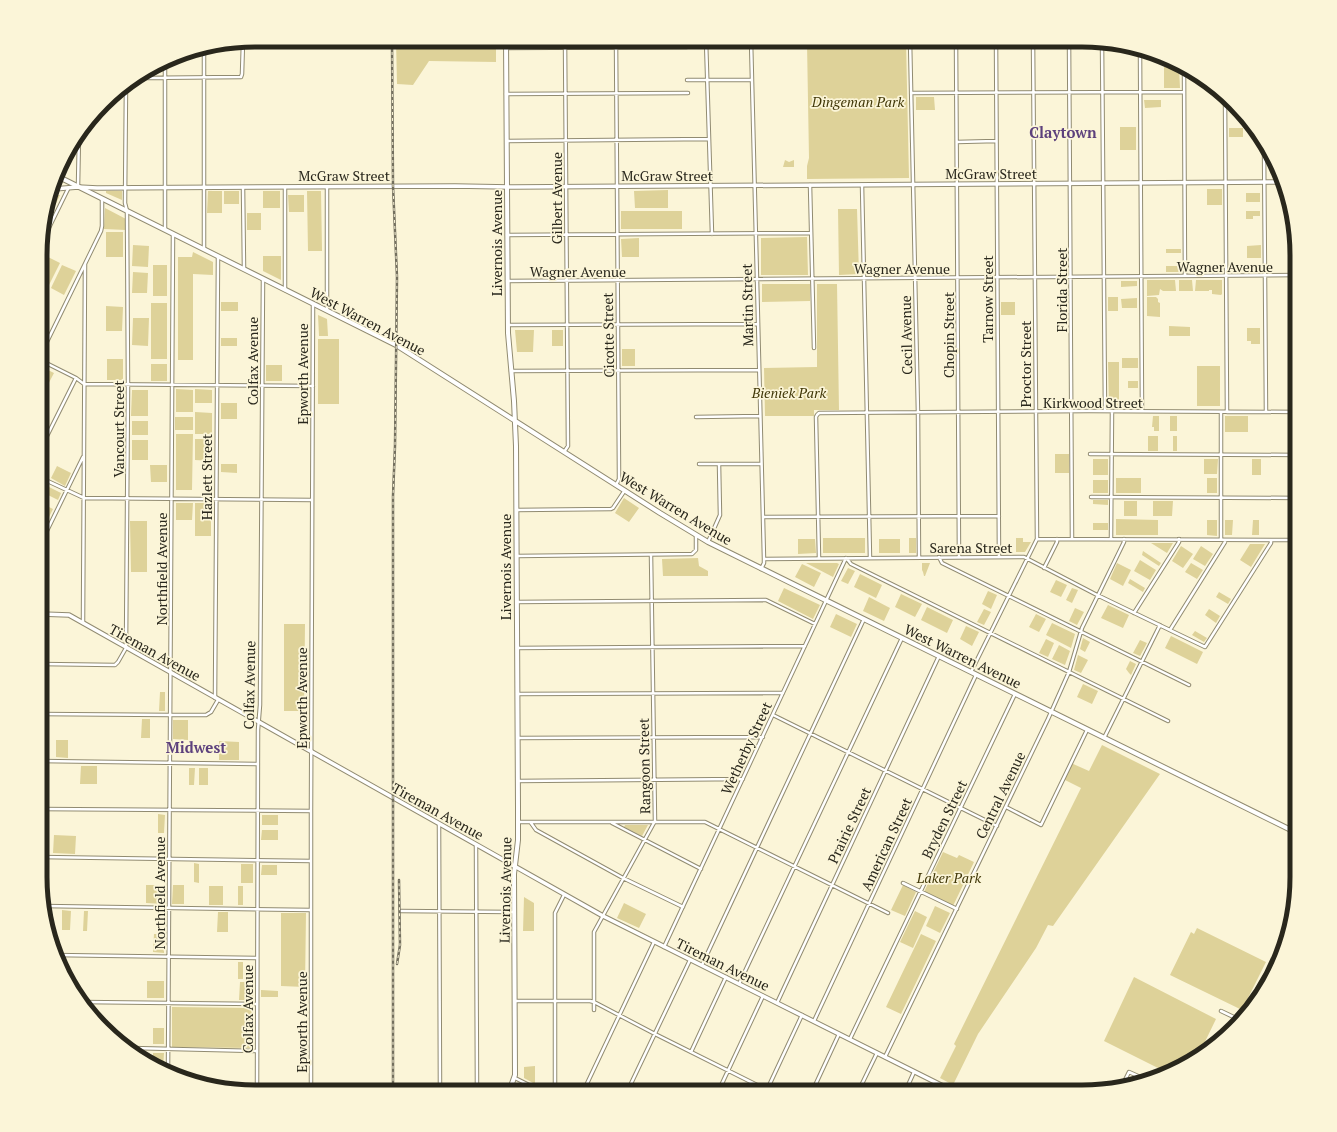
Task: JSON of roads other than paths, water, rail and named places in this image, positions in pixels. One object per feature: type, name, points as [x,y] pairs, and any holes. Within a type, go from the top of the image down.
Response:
[{"type":"main road","name":"Livernois Avenue","points":[[506,48],[507,325],[515,420],[518,738],[518,840],[515,867],[514,912],[515,1078],[512,1085]]},
{"type":"main road","name":"West Warren Avenue","points":[[62,178],[396,345],[708,542],[1290,830]]},
{"type":"street","points":[[146,78],[240,78],[242,76],[243,47]]},
{"type":"street","name":"Cicotte Street","points":[[616,47],[617,280],[619,325],[619,480],[616,485]]},
{"type":"street","points":[[506,48],[686,47]]},
{"type":"street","points":[[706,47],[712,234]]},
{"type":"street","name":"Martin Street","points":[[751,47],[764,559],[761,569]]},
{"type":"street","name":"Cecil Avenue","points":[[910,47],[918,413],[919,557]]},
{"type":"street","name":"Chopin Street","points":[[956,47],[959,557]]},
{"type":"street","name":"Tarnow Street","points":[[996,47],[999,557]]},
{"type":"street","name":"Proctor Street","points":[[972,672],[1037,540],[1033,47]]},
{"type":"street","name":"Florida Street","points":[[1069,47],[1072,539]]},
{"type":"street","name":"Gilbert Avenue","points":[[564,452],[568,446],[566,48]]},
{"type":"street","points":[[1102,48],[1105,411]]},
{"type":"street","points":[[204,53],[204,250]]},
{"type":"street","points":[[1140,55],[1142,411]]},
{"type":"street","points":[[165,67],[165,230]]},
{"type":"street","points":[[1184,74],[1185,276]]},
{"type":"street","points":[[687,80],[752,80]]},
{"type":"street","name":"Vancourt Street","points":[[126,92],[125,203],[127,211],[128,385],[126,648]]},
{"type":"street","points":[[911,93],[1184,92]]},
{"type":"street","points":[[506,94],[688,93]]},
{"type":"street","points":[[1225,104],[1227,412]]},
{"type":"street","points":[[506,141],[709,140]]},
{"type":"street","points":[[957,142],[996,141]]},
{"type":"street","points":[[78,187],[79,144]]},
{"type":"street","points":[[1264,154],[1266,412]]},
{"type":"street","name":"McGraw Street","points":[[58,189],[78,187],[617,187],[1277,182]]},
{"type":"street","points":[[810,185],[814,348]]},
{"type":"street","points":[[862,185],[870,558]]},
{"type":"street","points":[[327,186],[327,310]]},
{"type":"street","points":[[243,187],[244,269]]},
{"type":"street","points":[[285,187],[285,290]]},
{"type":"street","points":[[49,227],[68,188]]},
{"type":"street","points":[[47,342],[102,229],[102,199]]},
{"type":"street","points":[[506,235],[811,233]]},
{"type":"street","name":"Northfield Avenue","points":[[168,1066],[173,234]]},
{"type":"street","name":"Hazlett Street","points":[[216,699],[216,385],[218,256]]},
{"type":"street","points":[[83,624],[85,264]]},
{"type":"street","name":"Wagner Avenue","points":[[507,281],[1290,275]]},
{"type":"street","name":"Colfax Avenue","points":[[257,1085],[258,764],[263,279]]},
{"type":"street","name":"Epworth Avenue","points":[[311,1085],[310,811],[313,304]]},
{"type":"street","points":[[507,325],[758,324]]},
{"type":"street","points":[[47,364],[76,378],[84,384],[312,386]]},
{"type":"street","points":[[511,371],[759,370]]},
{"type":"street","points":[[47,436],[76,378]]},
{"type":"street","name":"Kirkwood Street","points":[[819,517],[816,418],[820,413],[1105,411],[1290,412]]},
{"type":"street","points":[[1112,411],[1112,539]]},
{"type":"street","points":[[1221,412],[1221,540]]},
{"type":"street","points":[[696,417],[760,416]]},
{"type":"street","points":[[1090,454],[1290,455]]},
{"type":"street","points":[[47,531],[84,456]]},
{"type":"street","points":[[699,464],[761,464]]},
{"type":"street","points":[[708,542],[720,515],[719,464]]},
{"type":"street","points":[[47,481],[84,498],[312,500]]},
{"type":"street","points":[[516,510],[611,509],[625,490]]},
{"type":"street","points":[[1091,496],[1290,498]]},
{"type":"street","points":[[763,516],[998,516]]},
{"type":"street","points":[[819,517],[819,558]]},
{"type":"street","points":[[516,556],[692,554],[696,550],[696,535]]},
{"type":"street","points":[[1044,568],[1057,542],[1057,539]]},
{"type":"street","name":"Central Avenue","points":[[885,1057],[1051,712],[1069,672],[1080,632],[1124,542],[1124,539]]},
{"type":"street","points":[[1134,613],[1179,542],[1179,539]]},
{"type":"street","points":[[1037,540],[1290,540]]},
{"type":"street","points":[[1170,630],[1225,540]]},
{"type":"street","name":"Sarena Street","points":[[764,559],[1024,557],[1097,595],[1205,647],[1272,543],[1271,540]]},
{"type":"street","name":"Rangoon Street","points":[[594,1010],[593,934],[654,822],[655,780],[651,555]]},
{"type":"street","points":[[939,557],[942,563],[1189,685]]},
{"type":"street","points":[[846,558],[851,564],[1168,721]]},
{"type":"street","name":"Wetherby Street","points":[[664,947],[846,558]]},
{"type":"street","points":[[516,602],[766,600],[815,624]]},
{"type":"street","name":"Tireman Avenue","points":[[47,614],[67,615],[603,916],[941,1085]]},
{"type":"street","points":[[702,966],[864,619]]},
{"type":"street","points":[[1104,738],[1160,625]]},
{"type":"street","points":[[740,984],[902,638]]},
{"type":"street","points":[[517,648],[805,646]]},
{"type":"street","points":[[47,664],[115,665],[126,648]]},
{"type":"street","name":"Prairie Street","points":[[777,1003],[939,656]]},
{"type":"street","name":"American Street","points":[[814,1021],[976,675]]},
{"type":"street","points":[[517,694],[783,693]]},
{"type":"street","name":"Bryden Street","points":[[850,1039],[1015,694]]},
{"type":"street","points":[[47,714],[206,715],[211,712],[216,699]]},
{"type":"street","points":[[773,715],[997,826]]},
{"type":"street","points":[[1006,807],[1041,825],[1087,730]]},
{"type":"street","points":[[518,738],[763,737]]},
{"type":"street","points":[[47,761],[258,764]]},
{"type":"street","points":[[518,781],[742,780]]},
{"type":"street","points":[[47,809],[310,811]]},
{"type":"street","points":[[518,822],[705,822],[888,913]]},
{"type":"street","points":[[530,823],[536,830],[683,908]]},
{"type":"street","points":[[612,823],[701,869]]},
{"type":"street","points":[[439,825],[440,1085]]},
{"type":"street","points":[[476,846],[477,1085]]},
{"type":"street","points":[[47,857],[311,861]]},
{"type":"street","points":[[902,883],[956,909]]},
{"type":"street","points":[[555,1085],[554,913],[564,895]]},
{"type":"street","points":[[49,906],[311,910]]},
{"type":"street","points":[[401,911],[514,912]]},
{"type":"street","points":[[586,1085],[654,942]]},
{"type":"street","points":[[62,955],[258,958]]},
{"type":"street","points":[[630,1085],[690,960]]},
{"type":"street","points":[[690,1052],[726,977]]},
{"type":"street","points":[[721,1085],[763,996]]},
{"type":"street","points":[[515,1001],[594,1002],[756,1085]]},
{"type":"street","points":[[89,1002],[257,1004]]},
{"type":"street","points":[[1221,1010],[1235,1017]]},
{"type":"street","points":[[770,1085],[802,1016]]},
{"type":"street","points":[[815,1085],[840,1034]]},
{"type":"street","points":[[136,1048],[257,1051]]},
{"type":"street","points":[[861,1085],[877,1053]]},
{"type":"street","points":[[908,1085],[914,1071]]},
{"type":"street","points":[[1125,1081],[1129,1072],[1140,1077]]},
{"type":"street","points":[[515,1078],[529,1085]]},
{"type":"railway","points":[[392,47],[393,186],[397,277],[393,496],[393,1085]]},
{"type":"railway","points":[[397,964],[400,945],[399,880]]},
{"type":"district","name":"Claytown","points":[[1063,132]]},
{"type":"district","name":"Midwest","points":[[196,747]]},
{"type":"park label","name":"Dingeman Park","points":[[858,101]]},
{"type":"park label","name":"Bieniek Park","points":[[789,392]]},
{"type":"park label","name":"Laker Park","points":[[949,877]]}]
